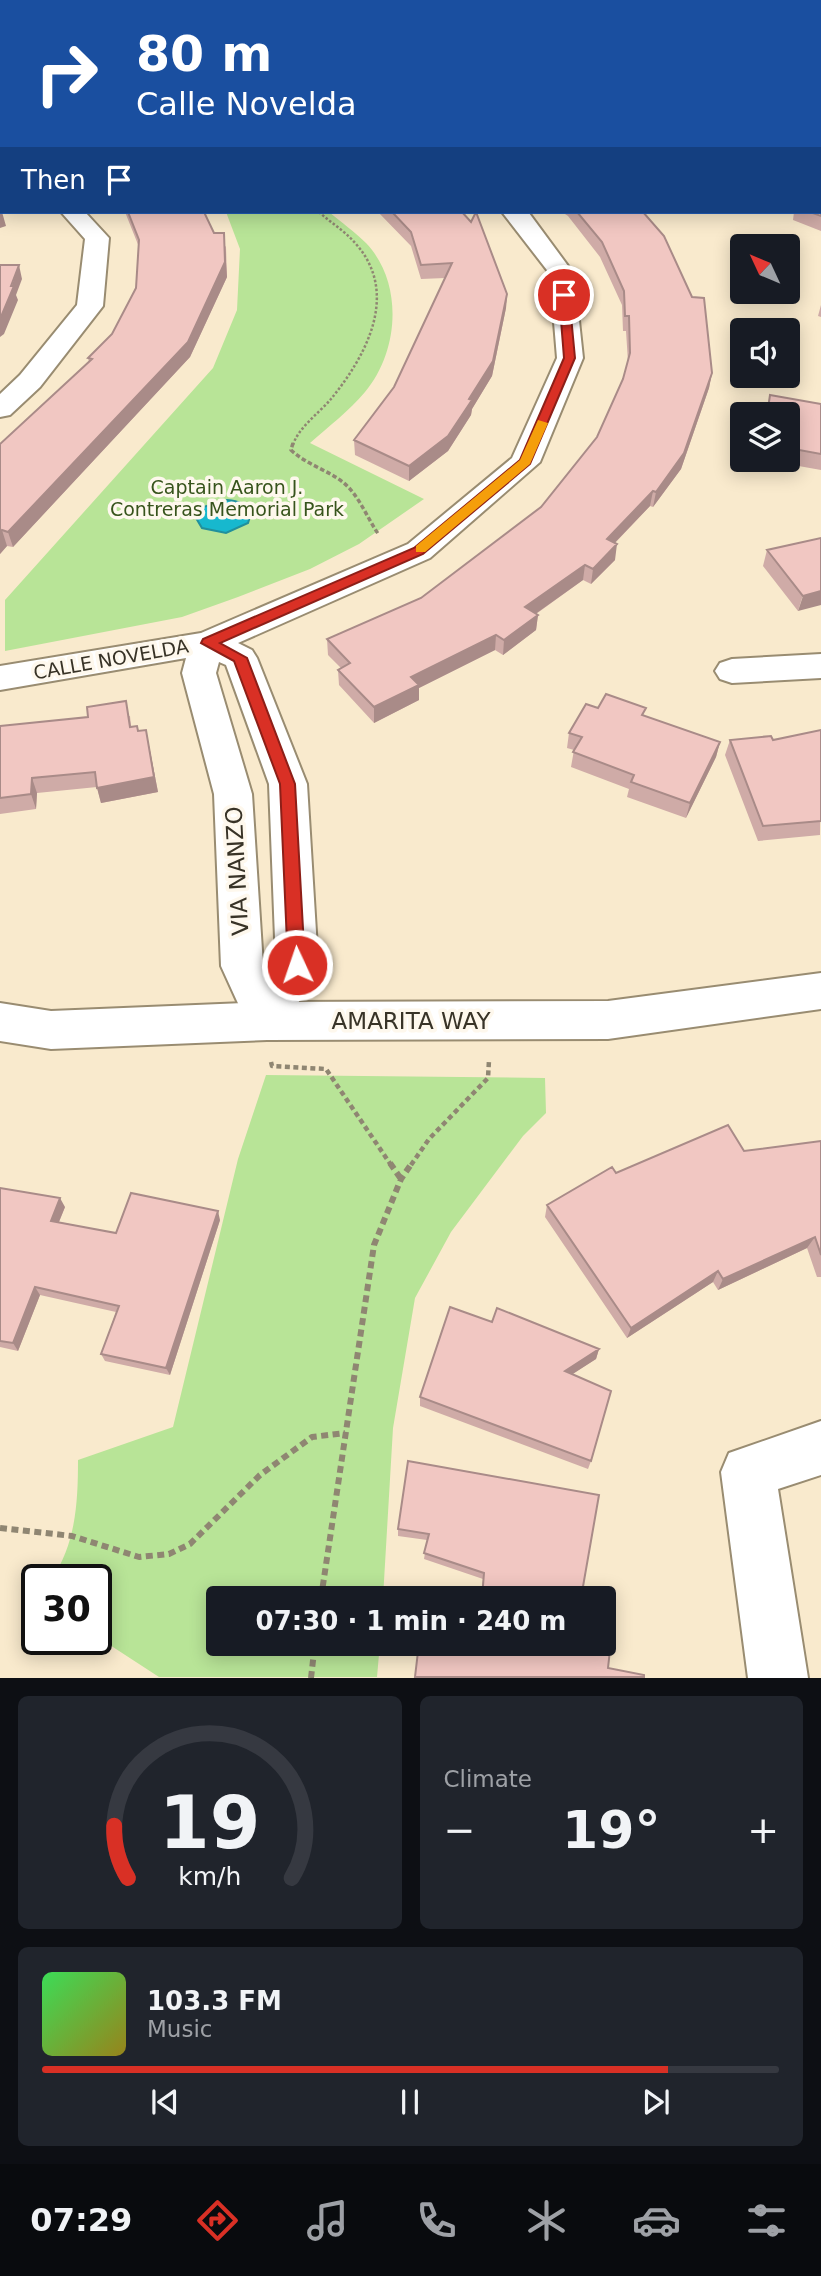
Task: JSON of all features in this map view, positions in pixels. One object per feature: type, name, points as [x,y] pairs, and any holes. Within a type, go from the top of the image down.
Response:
[{"type":"street","points":[[0,409],[30,381],[90,306],[97,238],[74,214]]},
{"type":"street","name":"CALLE NOVELDA","points":[[0,678],[208,643],[419,551],[525,462],[570,358],[562,274],[516,214]]},
{"type":"street","points":[[208,643],[240,658],[288,784],[297,965],[267,1021]]},
{"type":"street","name":"VIA NANZO","points":[[208,643],[199,673],[233,794],[242,966],[267,1021]]},
{"type":"street","points":[[732,671],[821,666]]},
{"type":"street","name":"AMARITA WAY","points":[[0,1022],[51,1030],[267,1021],[608,1020],[821,991]]},
{"type":"street","points":[[778,1678],[748,1472],[821,1448]]},
{"type":"path","points":[[321,214],[358,246],[373,272],[380,302],[372,336],[349,377],[294,440],[291,450],[299,459],[345,484],[359,501],[370,524],[398,560]]},
{"type":"path","points":[[267,1021],[272,1066],[326,1069],[401,1179]]},
{"type":"path","points":[[323,1586],[374,1245],[401,1179],[429,1139],[488,1078],[490,1021]]},
{"type":"path","points":[[0,1528],[72,1536],[139,1557],[169,1554],[190,1544],[260,1475],[312,1437],[345,1433]]},
{"type":"path","points":[[311,1678],[314,1656]]},
{"type":"green space","name":"Captain Aaron J. Contreras Memorial Park","points":[[227,214],[332,214],[366,243],[378,259],[387,278],[393,318],[385,357],[365,392],[310,443],[424,499],[359,544],[310,569],[238,597],[182,617],[5,651],[5,600],[213,368],[237,310],[240,249]]},
{"type":"green space","points":[[266,1075],[545,1078],[546,1113],[523,1136],[451,1232],[415,1298],[393,1428],[384,1586],[206,1586],[206,1656],[379,1656],[377,1677],[159,1677],[112,1646],[112,1564],[60,1564],[74,1522],[78,1460],[173,1427],[238,1159]]},
{"type":"water","points":[[227,500],[247,507],[251,513],[248,523],[226,533],[202,528],[196,518],[203,507]]},
{"type":"building","points":[[129,214],[205,214],[214,233],[224,233],[225,262],[188,342],[8,532],[2,530],[0,533],[0,444],[92,359],[88,358],[112,334],[136,288],[139,240]]},
{"type":"building","points":[[394,214],[464,214],[471,222],[477,214],[507,294],[493,361],[469,399],[472,400],[448,436],[409,466],[354,440],[394,387],[452,263],[421,265],[411,232]]},
{"type":"building","points":[[579,214],[645,214],[664,236],[692,297],[704,298],[712,373],[684,453],[656,492],[653,491],[607,539],[617,544],[593,569],[585,565],[525,607],[538,615],[504,640],[496,635],[411,677],[419,685],[374,707],[338,670],[350,663],[327,639],[421,598],[541,507],[597,437],[623,379],[630,353],[629,316],[625,316],[624,291],[602,242]]},
{"type":"building","points":[[0,265],[19,265],[11,286],[14,286],[0,319]]},
{"type":"building","points":[[770,395],[821,404],[821,454],[800,450],[800,402],[769,402]]},
{"type":"building","points":[[821,538],[821,591],[803,596],[767,550]]},
{"type":"building","points":[[606,694],[646,708],[642,715],[720,742],[690,803],[631,782],[634,775],[573,752],[582,737],[569,733],[586,704],[598,708]]},
{"type":"building","points":[[126,701],[130,727],[137,726],[138,731],[146,730],[154,777],[97,788],[95,772],[32,778],[31,794],[0,798],[0,726],[88,717],[87,707]]},
{"type":"building","points":[[821,730],[821,821],[763,826],[730,740],[771,736],[773,740]]},
{"type":"building","points":[[728,1125],[744,1151],[821,1141],[821,1255],[815,1237],[723,1279],[718,1271],[631,1328],[547,1205],[612,1167],[616,1173]]},
{"type":"building","points":[[0,1188],[60,1198],[51,1221],[116,1233],[131,1193],[218,1211],[166,1368],[101,1354],[119,1306],[35,1287],[13,1343],[0,1341]]},
{"type":"building","points":[[450,1307],[492,1322],[497,1308],[599,1349],[565,1371],[611,1391],[591,1461],[420,1397]]},
{"type":"building","points":[[408,1461],[599,1495],[583,1586],[483,1586],[484,1573],[424,1553],[429,1534],[398,1529]]},
{"type":"building","points":[[417,1656],[609,1656],[608,1668],[644,1675],[644,1677],[415,1677]]},
{"type":"slow traffic","points":[[420,549],[525,462],[542,423]]},
{"type":"route","points":[[297,965],[288,784],[240,658],[208,643],[419,551],[525,462],[570,358],[564,295]]}]
